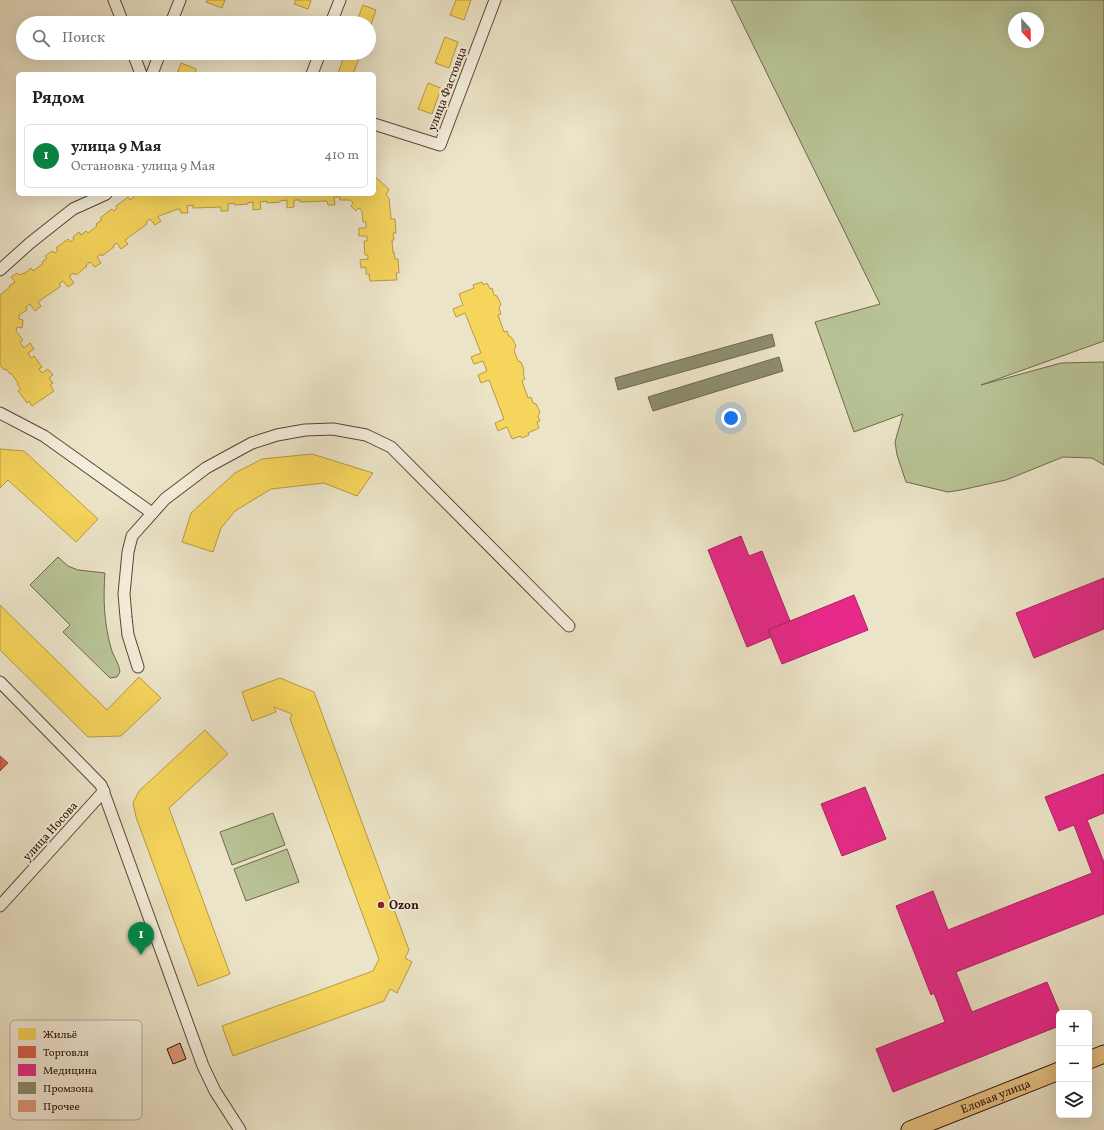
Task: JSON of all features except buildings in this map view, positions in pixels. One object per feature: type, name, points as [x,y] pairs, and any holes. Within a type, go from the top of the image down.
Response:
[{"type":"main road","points":[[1092,1059],[1104,1054]]},
{"type":"main road","name":"Еловая улица","points":[[910,1130],[1056,1073]]},
{"type":"street","points":[[114,0],[120,16]]},
{"type":"street","points":[[174,16],[180,0]]},
{"type":"street","points":[[334,16],[340,0]]},
{"type":"street","name":"улица Фастовца","points":[[376,125],[440,145],[495,0]]},
{"type":"street","points":[[135,60],[139,72]]},
{"type":"street","points":[[153,72],[157,60]]},
{"type":"street","points":[[313,72],[317,60]]},
{"type":"street","points":[[0,270],[30,243],[73,209],[102,196]]},
{"type":"street","points":[[0,413],[44,436],[152,513]]},
{"type":"street","points":[[138,667],[128,635],[124,594],[126,568],[132,536],[165,499],[206,468],[252,443],[277,435],[305,430],[333,429],[366,435],[391,447],[569,626]]},
{"type":"street","points":[[0,682],[97,780],[104,791],[204,1066],[215,1091],[240,1130]]},
{"type":"street","name":"улица Носова","points":[[1,902],[104,791]]},
{"type":"green space","points":[[731,0],[1104,0],[1104,341],[981,385],[1061,363],[1104,362],[1104,465],[1092,458],[1063,457],[1006,480],[948,492],[906,482],[897,455],[895,442],[903,414],[854,432],[815,322],[880,304]]},
{"type":"green space","points":[[58,557],[68,566],[78,570],[105,573],[105,620],[111,648],[120,672],[117,677],[110,678],[63,632],[70,625],[30,585]]},
{"type":"green space","points":[[273,813],[285,845],[232,865],[220,832]]},
{"type":"green space","points":[[287,849],[299,882],[246,901],[234,869]]},
{"type":"place","name":"Ozon","points":[[381,905]]},
{"type":"place","name":"улица 9 Мая","points":[[141,955]]}]
